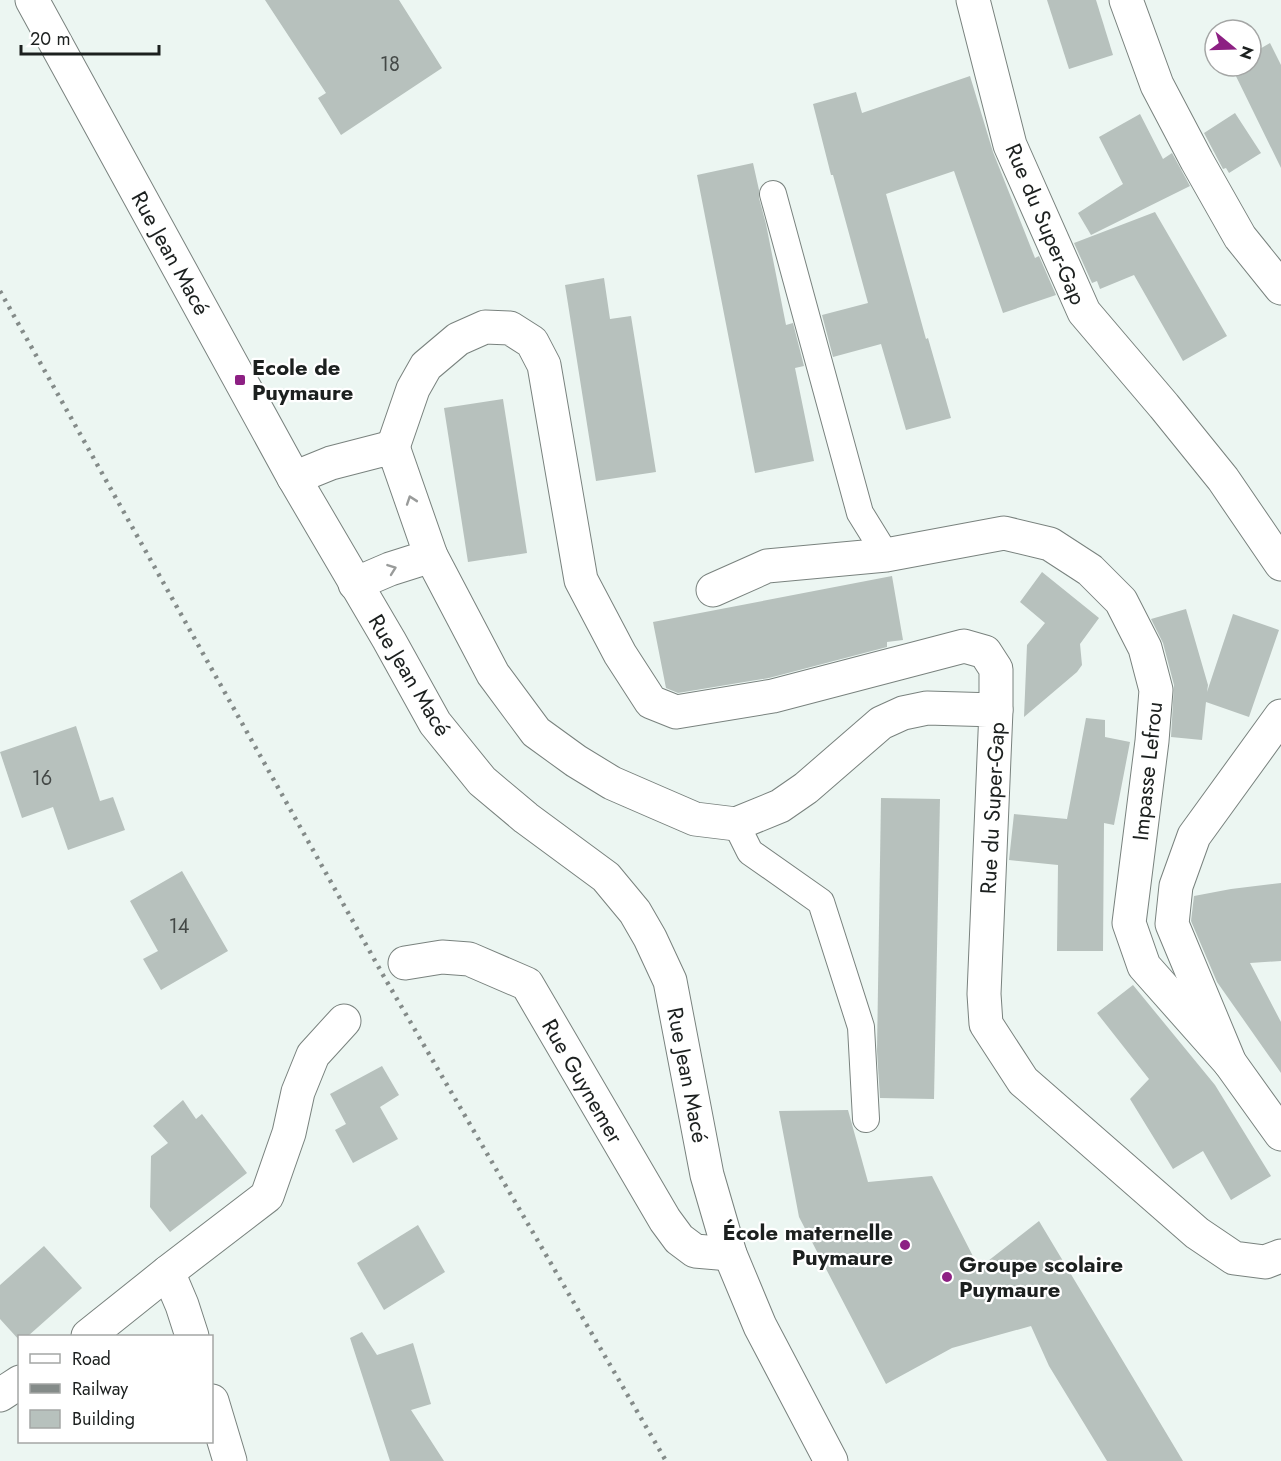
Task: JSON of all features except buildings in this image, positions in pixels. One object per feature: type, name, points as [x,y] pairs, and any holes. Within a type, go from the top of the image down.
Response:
[{"type":"street","name":"Rue Jean Macé","points":[[32,0],[294,478],[435,723],[482,781],[526,818],[606,877],[635,912],[650,938],[670,981],[707,1175],[730,1254],[760,1326],[831,1461]]},
{"type":"street","name":"Rue du Super-Gap","points":[[973,0],[1010,145],[1084,312],[1223,479],[1281,564]]},
{"type":"street","points":[[1126,0],[1157,85],[1197,161],[1240,237],[1281,288]]},
{"type":"street","points":[[294,478],[331,463],[393,447],[413,389],[426,366],[458,339],[485,327],[510,328],[532,342],[544,364],[581,580],[620,654],[651,702],[676,712],[772,696],[964,646],[985,652],[996,669],[996,710]]},
{"type":"street","name":"Rue du Super-Gap","points":[[393,447],[431,556],[493,674],[536,732],[576,761],[621,787],[695,819],[736,824],[780,806],[806,788],[881,723],[903,713],[927,708],[996,710],[984,994],[986,1024],[1023,1081],[1197,1233],[1234,1258],[1265,1262],[1281,1256]]},
{"type":"street","name":"Impasse Lefrou","points":[[712,590],[767,566],[886,555],[1004,533],[1050,544],[1090,570],[1120,601],[1145,648],[1156,690],[1152,741],[1129,923],[1144,966],[1230,1063]]},
{"type":"street","points":[[355,584],[390,569],[431,556]]},
{"type":"street","points":[[1281,716],[1194,836],[1176,886],[1172,924],[1230,1063],[1281,1134]]},
{"type":"street","name":"Rue Guynemer","points":[[405,963],[442,957],[469,959],[527,984],[672,1230],[679,1239],[695,1251],[730,1254]]},
{"type":"street","points":[[89,1335],[267,1196],[289,1134],[298,1092],[313,1055],[344,1021]]},
{"type":"street","points":[[168,1272],[192,1335]]},
{"type":"street","points":[[0,1395],[18,1383]]},
{"type":"street","points":[[213,1404],[230,1461]]},
{"type":"lane","points":[[773,194],[861,513],[886,555]]},
{"type":"lane","points":[[736,824],[750,852],[821,902],[861,1027],[866,1119]]},
{"type":"railway","points":[[0,291],[383,975],[666,1461]]},
{"type":"place","name":"Ecole de Puymaure","points":[[240,380]]},
{"type":"place","name":"École maternelle Puymaure","points":[[905,1245]]},
{"type":"place","name":"Groupe scolaire Puymaure","points":[[947,1277]]}]
